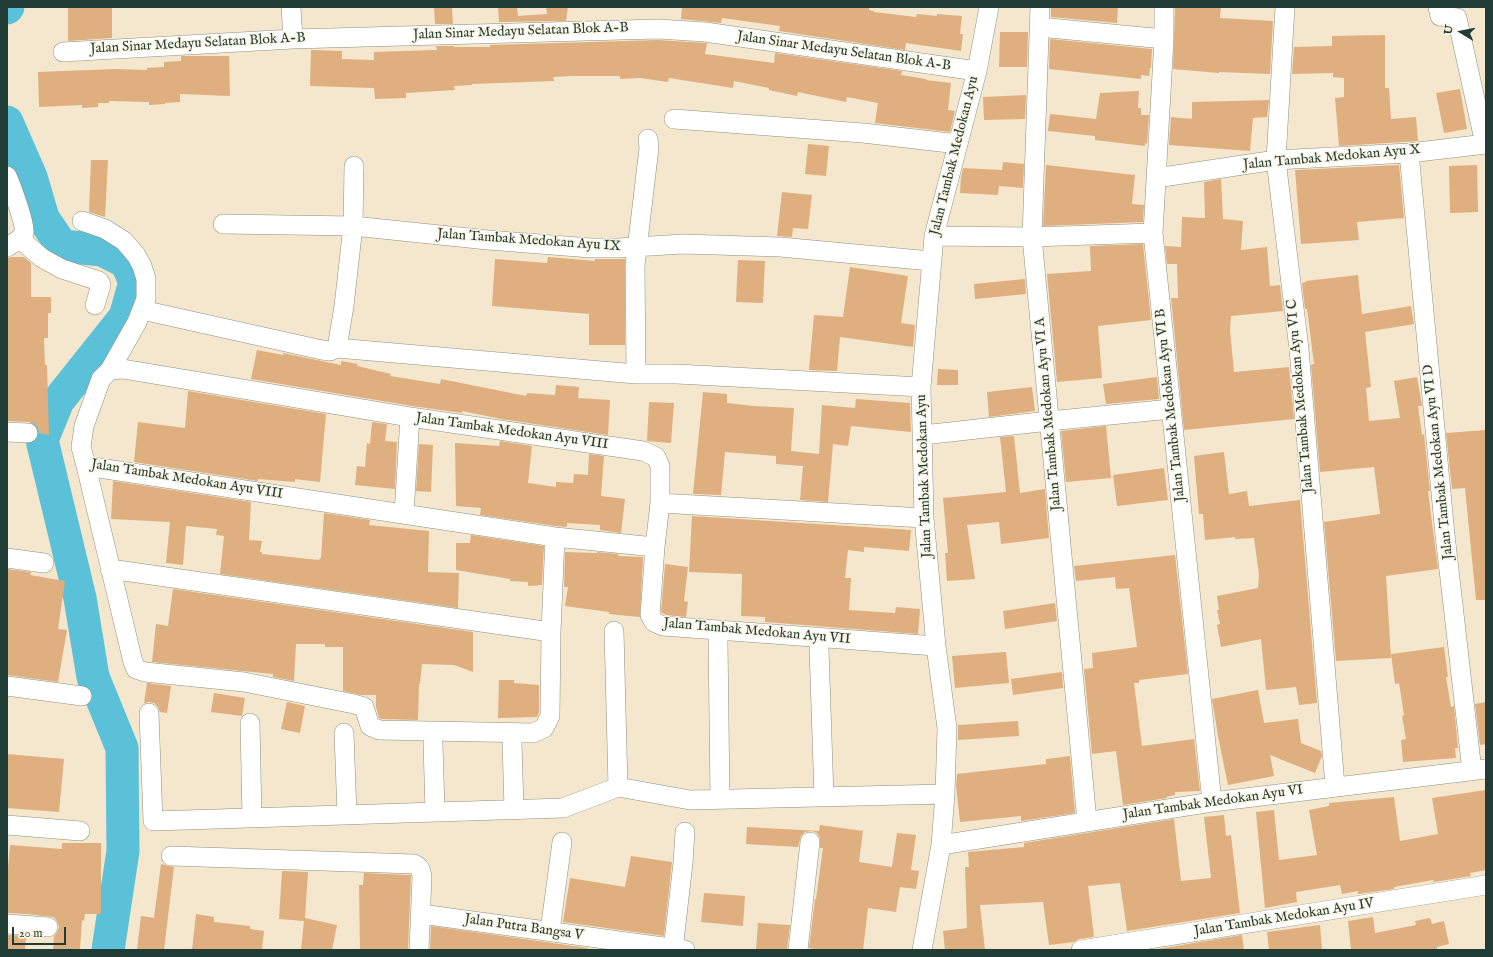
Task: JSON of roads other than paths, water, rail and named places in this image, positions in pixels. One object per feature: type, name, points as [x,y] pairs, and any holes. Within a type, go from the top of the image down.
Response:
[{"type":"street","points":[[291,7],[293,39]]},
{"type":"street","name":"Jalan Tambak Medokan Ayu","points":[[922,950],[941,845],[945,794],[947,728],[936,646],[924,518],[921,387],[934,236],[977,71],[989,7]]},
{"type":"street","name":"Jalan Tambak Medokan Ayu VI A","points":[[1040,7],[1032,237],[1087,821]]},
{"type":"street","name":"Jalan Tambak Medokan Ayu VI B","points":[[1164,7],[1164,39],[1153,233],[1212,802]]},
{"type":"street","name":"Jalan Tambak Medokan Ayu VI C","points":[[1285,7],[1276,160],[1298,349],[1335,786]]},
{"type":"street","points":[[1438,7],[1440,16],[1458,18],[1486,144]]},
{"type":"street","points":[[1039,27],[1164,39]]},
{"type":"street","name":"Jalan Sinar Medayu Selatan Blok A-B","points":[[63,52],[293,39],[658,29],[705,32],[977,71]]},
{"type":"street","points":[[674,119],[863,133],[958,144]]},
{"type":"street","points":[[636,374],[635,266],[649,148],[648,140]]},
{"type":"street","name":"Jalan Tambak Medokan Ayu X","points":[[1156,178],[1276,160],[1409,153],[1486,144]]},
{"type":"street","name":"Jalan Tambak Medokan Ayu VI D","points":[[1409,153],[1445,528],[1479,770]]},
{"type":"street","points":[[337,348],[344,306],[353,226],[354,166]]},
{"type":"street","points":[[8,179],[23,222],[24,232],[13,243],[62,269],[99,281],[101,285],[96,305]]},
{"type":"street","points":[[82,221],[105,229],[124,241],[136,254],[146,279],[146,299],[142,310],[137,322],[110,370]]},
{"type":"street","name":"Jalan Tambak Medokan Ayu IX","points":[[223,224],[353,226],[488,240],[591,248],[683,244],[753,245],[931,261]]},
{"type":"street","points":[[934,236],[1032,237],[1153,233]]},
{"type":"street","points":[[142,310],[330,351],[337,348],[636,374],[677,374],[921,387]]},
{"type":"street","name":"Jalan Tambak Medokan Ayu VIII","points":[[123,369],[410,417],[643,451],[656,457],[660,466],[660,503],[655,546],[555,537],[86,466],[81,447],[84,426],[101,379],[110,370],[123,369]]},
{"type":"street","points":[[923,435],[1171,409]]},
{"type":"street","points":[[404,514],[410,417]]},
{"type":"street","points":[[7,432],[28,432]]},
{"type":"street","points":[[86,466],[110,569],[136,669],[144,672],[244,682],[354,704],[364,707],[370,726],[379,730],[532,733],[544,728],[550,716],[551,632],[555,537]]},
{"type":"street","points":[[660,503],[924,518]]},
{"type":"street","name":"Jalan Tambak Medokan Ayu VII","points":[[655,546],[650,615],[654,622],[663,626],[936,646]]},
{"type":"street","points":[[7,558],[44,563]]},
{"type":"street","points":[[110,569],[551,632]]},
{"type":"street","points":[[614,631],[618,787]]},
{"type":"street","points":[[718,640],[720,799]]},
{"type":"street","points":[[819,648],[824,797]]},
{"type":"street","points":[[7,686],[82,696]]},
{"type":"street","points":[[149,713],[153,821],[563,808],[618,787],[690,800],[945,794]]},
{"type":"street","points":[[250,723],[252,818]]},
{"type":"street","points":[[344,733],[347,815]]},
{"type":"street","points":[[433,743],[435,812]]},
{"type":"street","points":[[512,743],[514,809]]},
{"type":"street","name":"Jalan Tambak Medokan Ayu VI","points":[[941,845],[1212,802],[1335,786],[1479,770]]},
{"type":"street","points":[[7,825],[80,831]]},
{"type":"street","points":[[677,950],[685,832]]},
{"type":"street","points":[[550,931],[562,842]]},
{"type":"street","points":[[798,950],[810,842]]},
{"type":"street","points":[[171,856],[414,864],[422,870],[422,914],[419,950]]},
{"type":"street","name":"Jalan Tambak Medokan Ayu IV","points":[[1082,950],[1486,885]]},
{"type":"street","name":"Jalan Putra Bangsa V","points":[[422,914],[677,950]]},
{"type":"street","points":[[7,924],[48,927]]},
{"type":"waterway","points":[[7,122],[31,177],[43,218],[62,246],[102,250],[126,262],[135,282],[125,317],[58,401],[42,440],[80,598],[93,677],[122,748],[123,851],[108,950]]}]
